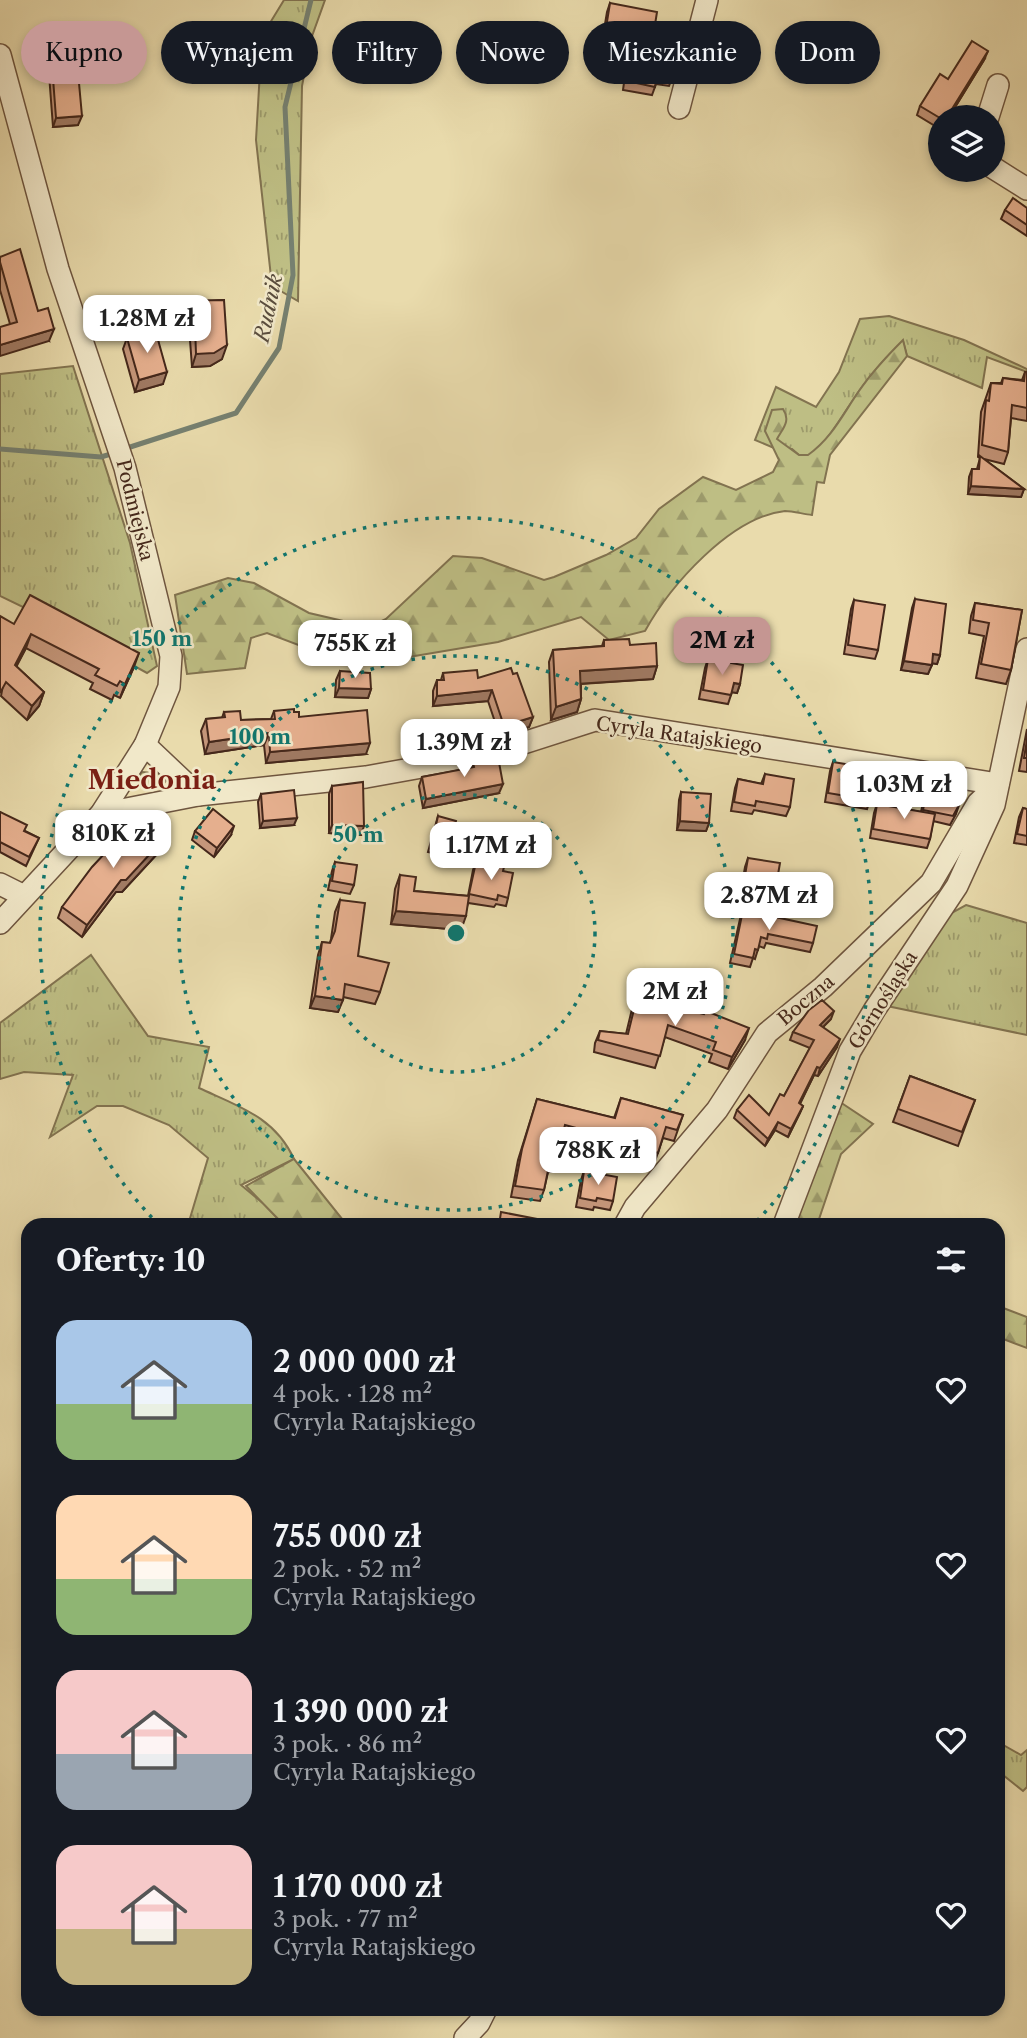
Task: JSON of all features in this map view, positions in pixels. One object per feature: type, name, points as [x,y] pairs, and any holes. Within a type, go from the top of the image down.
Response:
[{"type":"street","points":[[678,108],[707,0]]},
{"type":"street","name":"Podmiejska","points":[[0,55],[58,269],[125,468],[171,656],[169,687],[145,745],[101,814],[0,923]]},
{"type":"street","points":[[992,105],[998,85]]},
{"type":"street","points":[[1005,175],[1027,189]]},
{"type":"street","name":"Górnośląska","points":[[787,1218],[850,1051],[957,886],[994,804],[1027,649]]},
{"type":"street","name":"Cyryla Ratajskiego","points":[[101,814],[198,795],[366,777],[483,756],[594,720],[998,785]]},
{"type":"street","points":[[145,745],[198,795]]},
{"type":"street","name":"Boczna","points":[[629,1218],[635,1206],[717,1110],[767,1033],[823,987],[931,883],[978,803],[998,785]]},
{"type":"street","points":[[0,884],[24,896]]},
{"type":"street","points":[[465,2038],[482,2016]]},
{"type":"green space","points":[[284,0],[325,0],[317,21],[271,21]]},
{"type":"green space","points":[[259,84],[302,84],[298,301],[272,286],[256,140]]},
{"type":"green space","points":[[889,316],[964,340],[1027,369],[1027,372],[987,357],[982,388],[907,356],[903,341],[869,378],[830,434],[808,456],[799,455],[792,449],[774,448],[755,440],[776,387],[816,407],[839,372],[860,319]]},
{"type":"green space","points":[[903,340],[907,356],[830,455],[824,483],[817,482],[812,515],[785,511],[764,516],[743,526],[704,556],[686,575],[645,631],[609,640],[581,617],[498,642],[391,660],[338,660],[267,633],[251,638],[245,668],[187,674],[175,595],[228,578],[254,583],[309,613],[369,627],[386,619],[453,556],[482,558],[544,580],[554,577],[606,555],[636,538],[659,509],[703,477],[736,490],[773,472],[779,460],[765,431],[772,410],[783,409],[786,417],[777,439],[799,455],[808,455],[830,433],[869,377]]},
{"type":"green space","points":[[73,366],[130,543],[157,666],[147,673],[0,596],[0,374]]},
{"type":"green space","points":[[142,772],[162,774],[166,778],[165,782],[160,787],[140,784],[136,780]]},
{"type":"green space","points":[[966,905],[1027,923],[1027,1035],[887,1006],[946,916]]},
{"type":"green space","points":[[91,955],[148,1036],[209,1047],[199,1088],[254,1115],[277,1133],[286,1145],[294,1159],[241,1185],[277,1218],[190,1218],[208,1158],[169,1125],[123,1106],[97,1106],[50,1137],[73,1075],[24,1072],[0,1079],[0,1023]]},
{"type":"green space","points":[[837,1100],[873,1124],[841,1154],[819,1218],[795,1218]]},
{"type":"green space","points":[[294,1159],[341,1218],[277,1218],[246,1186]]},
{"type":"green space","points":[[1005,1309],[1027,1317],[1027,1348],[1005,1340]]},
{"type":"green space","points":[[1005,1746],[1021,1755],[1027,1750],[1027,1787],[1023,1791],[1005,1777]]},
{"type":"building","points":[[610,3],[657,12],[656,21],[607,21]]},
{"type":"building","points":[[972,41],[988,51],[954,105],[928,105],[928,111],[920,106],[940,74],[948,79]]},
{"type":"building","points":[[53,84],[79,84],[82,116],[56,118]]},
{"type":"building","points":[[1013,198],[1027,208],[1027,225],[1005,210]]},
{"type":"building","points":[[20,249],[38,311],[48,308],[54,329],[0,345],[0,327],[17,322],[0,257]]},
{"type":"building","points":[[224,300],[227,345],[214,353],[196,354],[195,326],[153,327],[147,306],[165,305],[166,301]]},
{"type":"building","points":[[155,329],[167,372],[139,380],[127,338]]},
{"type":"building","points":[[1025,372],[1027,408],[1012,405],[1008,452],[982,445],[986,400],[989,401],[991,383],[1002,384],[1003,378],[1024,381]]},
{"type":"building","points":[[980,456],[1024,489],[971,486],[972,469],[979,469]]},
{"type":"building","points":[[30,595],[139,653],[125,684],[120,681],[117,686],[95,675],[99,669],[31,634],[15,665],[44,692],[32,706],[6,682],[0,693],[0,616],[14,624]]},
{"type":"building","points":[[915,599],[946,604],[940,655],[933,654],[932,665],[904,661]]},
{"type":"building","points":[[854,600],[885,605],[878,650],[848,645]]},
{"type":"building","points":[[975,603],[1022,610],[1011,670],[981,664],[989,623],[973,620]]},
{"type":"building","points":[[629,639],[630,645],[656,643],[657,666],[580,671],[581,699],[556,707],[553,650],[604,646],[604,640]]},
{"type":"building","points":[[708,659],[743,665],[740,684],[734,683],[731,695],[703,690]]},
{"type":"building","points":[[511,668],[513,674],[517,673],[533,717],[504,726],[492,690],[437,696],[437,680],[444,680],[443,673],[477,670],[478,678]]},
{"type":"building","points":[[340,671],[370,673],[371,689],[339,688]]},
{"type":"building","points":[[294,709],[294,712],[299,712],[299,717],[367,710],[370,743],[270,752],[269,733],[209,742],[206,719],[225,717],[224,712],[240,711],[241,720],[275,719],[274,711]]},
{"type":"building","points":[[498,757],[503,784],[426,799],[422,777],[474,767],[473,763]]},
{"type":"building","points":[[833,762],[876,769],[870,800],[828,793]]},
{"type":"building","points":[[765,774],[794,779],[790,807],[756,801],[755,806],[734,802],[738,779],[763,784]]},
{"type":"building","points":[[363,782],[364,826],[332,825],[332,786]]},
{"type":"building","points":[[937,784],[962,789],[959,805],[953,816],[923,810],[927,789],[936,791]]},
{"type":"building","points":[[294,790],[297,818],[263,821],[261,794]]},
{"type":"building","points":[[681,792],[711,794],[709,823],[680,821]]},
{"type":"building","points":[[877,804],[935,814],[930,839],[873,829]]},
{"type":"building","points":[[1023,808],[1027,809],[1027,836],[1017,834]]},
{"type":"building","points":[[213,809],[234,826],[217,848],[195,831]]},
{"type":"building","points":[[0,812],[27,825],[24,831],[39,838],[29,857],[0,842]]},
{"type":"building","points":[[438,816],[456,821],[450,847],[432,843]]},
{"type":"building","points":[[146,820],[162,836],[162,841],[126,880],[121,880],[87,925],[62,907],[92,867],[135,821],[140,827]]},
{"type":"building","points":[[748,858],[780,863],[776,886],[744,881]]},
{"type":"building","points":[[335,862],[357,865],[354,885],[332,881]]},
{"type":"building","points":[[476,862],[504,867],[503,871],[513,873],[508,898],[498,895],[497,900],[469,894]]},
{"type":"building","points":[[400,875],[416,877],[414,891],[469,896],[466,916],[396,911]]},
{"type":"building","points":[[340,900],[365,903],[358,956],[389,963],[380,992],[345,984],[343,1000],[315,996],[322,942],[330,943],[335,931]]},
{"type":"building","points":[[743,910],[817,926],[813,943],[768,934],[767,939],[761,937],[753,958],[734,954]]},
{"type":"building","points":[[637,997],[704,1014],[706,1011],[749,1028],[732,1057],[713,1050],[716,1042],[668,1025],[660,1056],[598,1040],[600,1031],[628,1034]]},
{"type":"building","points":[[822,1000],[834,1011],[820,1025],[840,1039],[820,1068],[817,1067],[799,1103],[803,1106],[791,1129],[778,1122],[768,1139],[737,1110],[749,1095],[769,1115],[780,1094],[784,1096],[814,1040],[793,1032],[809,1010]]},
{"type":"building","points":[[910,1076],[975,1100],[962,1132],[898,1109]]},
{"type":"building","points":[[621,1098],[683,1115],[677,1130],[666,1127],[658,1153],[635,1147],[636,1144],[565,1125],[555,1162],[550,1161],[544,1190],[515,1186],[522,1149],[537,1099],[615,1118]]},
{"type":"building","points":[[584,1171],[617,1177],[613,1201],[580,1198]]},
{"type":"building","points":[[501,1212],[532,1218],[500,1218]]},
{"type":"waterway","name":"Rudnik","points":[[124,449],[236,413],[279,348],[293,275],[285,107],[311,0]]},
{"type":"waterway","name":"Rudnik","points":[[0,449],[101,457],[114,453]]},
{"type":"district","name":"Miedonia","points":[[152,780]]}]
